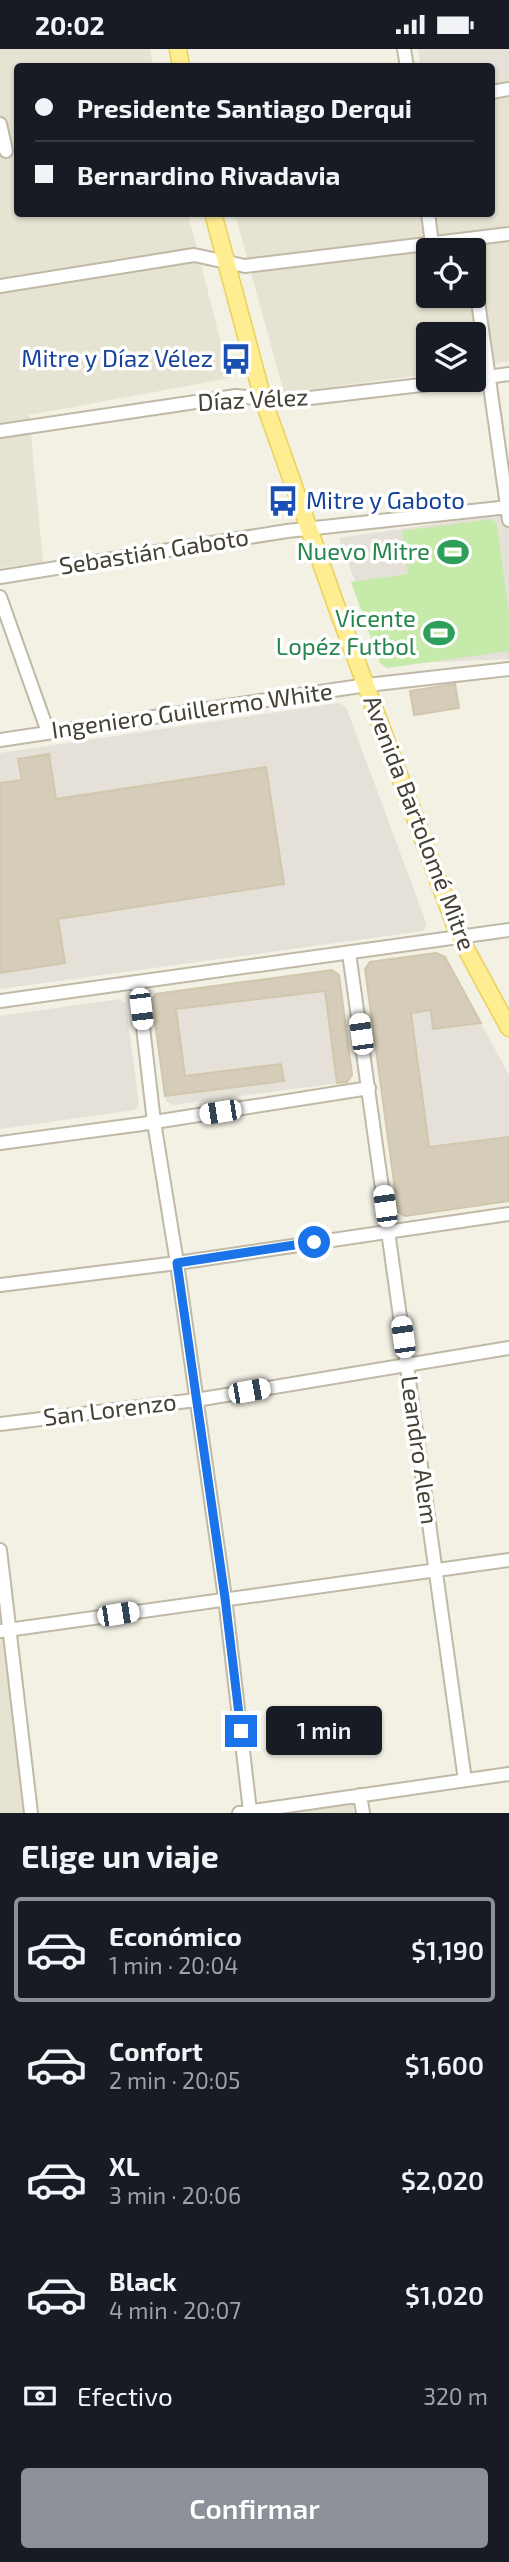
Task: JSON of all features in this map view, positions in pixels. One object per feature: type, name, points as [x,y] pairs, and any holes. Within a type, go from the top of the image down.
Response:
[{"type":"main road","name":"Avenida Bartolomé Mitre","points":[[214,217],[263,399],[309,529],[458,936],[509,1028]]},
{"type":"street","points":[[0,124],[8,151]]},
{"type":"street","points":[[429,217],[431,238]]},
{"type":"street","points":[[486,240],[509,234]]},
{"type":"street","points":[[0,286],[194,255],[245,266],[416,246]]},
{"type":"street","points":[[479,308],[508,511]]},
{"type":"street","points":[[486,377],[509,374]]},
{"type":"street","name":"Díaz Vélez","points":[[0,431],[236,396],[284,401],[416,386]]},
{"type":"street","name":"Sebastián Gaboto","points":[[0,577],[309,529],[508,511]]},
{"type":"street","points":[[0,597],[48,732]]},
{"type":"street","name":"Ingeniero Guillermo White","points":[[0,740],[367,685],[509,669]]},
{"type":"street","points":[[0,1001],[138,984],[509,930]]},
{"type":"street","name":"Leandro Alem","points":[[349,953],[466,1780]]},
{"type":"street","points":[[138,984],[154,1122],[225,1598],[244,1812],[509,1774]]},
{"type":"street","points":[[0,1143],[369,1088]]},
{"type":"street","points":[[0,1285],[177,1263],[509,1213]]},
{"type":"street","name":"San Lorenzo","points":[[0,1424],[196,1400],[509,1348]]},
{"type":"street","points":[[0,1550],[5,1630],[31,1813]]},
{"type":"street","points":[[5,1630],[509,1560]]},
{"type":"street","points":[[360,1795],[363,1813]]},
{"type":"shaded area","points":[[0,49],[150,49],[152,63],[14,63],[14,217],[189,217],[230,378],[29,415],[43,562],[0,568]]},
{"type":"shaded area","points":[[418,49],[509,49],[509,77],[495,79],[495,63],[420,63]]},
{"type":"shaded area","points":[[509,49],[509,361],[486,365],[486,322],[416,322],[416,376],[284,393],[236,217],[495,217],[495,64]]},
{"type":"shaded area","points":[[509,513],[509,659],[385,664],[339,538]]},
{"type":"shaded area","points":[[339,703],[346,707],[427,925],[423,931],[0,989],[0,753]]},
{"type":"shaded area","points":[[436,953],[445,957],[509,1075],[509,1202],[405,1216],[398,1212],[365,969],[370,962]]},
{"type":"shaded area","points":[[332,970],[339,975],[352,1075],[347,1082],[172,1105],[166,1101],[152,1000],[156,994]]},
{"type":"shaded area","points":[[120,999],[126,1004],[139,1105],[135,1110],[0,1129],[0,1016]]},
{"type":"shaded area","points":[[0,1605],[28,1813],[0,1813]]},
{"type":"shaded area","points":[[353,1802],[354,1813],[284,1813]]},
{"type":"green space","points":[[491,519],[497,524],[509,615],[509,651],[387,668],[380,663],[351,582],[408,574],[402,531]]},
{"type":"building","points":[[455,684],[459,708],[414,715],[410,691]]},
{"type":"building","points":[[49,754],[56,799],[266,767],[284,884],[58,919],[65,963],[0,973],[0,783],[22,780],[18,759]]},
{"type":"building","points":[[436,953],[445,957],[481,1023],[433,1029],[431,1010],[411,1013],[429,1147],[509,1137],[509,1201],[405,1216],[398,1212],[365,969],[370,962]]},
{"type":"building","points":[[332,970],[339,975],[352,1075],[347,1082],[337,1083],[325,991],[176,1009],[185,1076],[281,1064],[284,1081],[165,1096],[152,1000],[156,994]]},
{"type":"place","name":"Mitre y Díaz Vélez","points":[[236,359]]},
{"type":"place","name":"Mitre y Gaboto","points":[[283,501]]},
{"type":"place","name":"Nuevo Mitre","points":[[453,552]]},
{"type":"place","name":"Vicente Lopéz Futbol","points":[[439,633]]},
{"type":"route","points":[[241,1731],[225,1598],[177,1263],[314,1242]]}]
